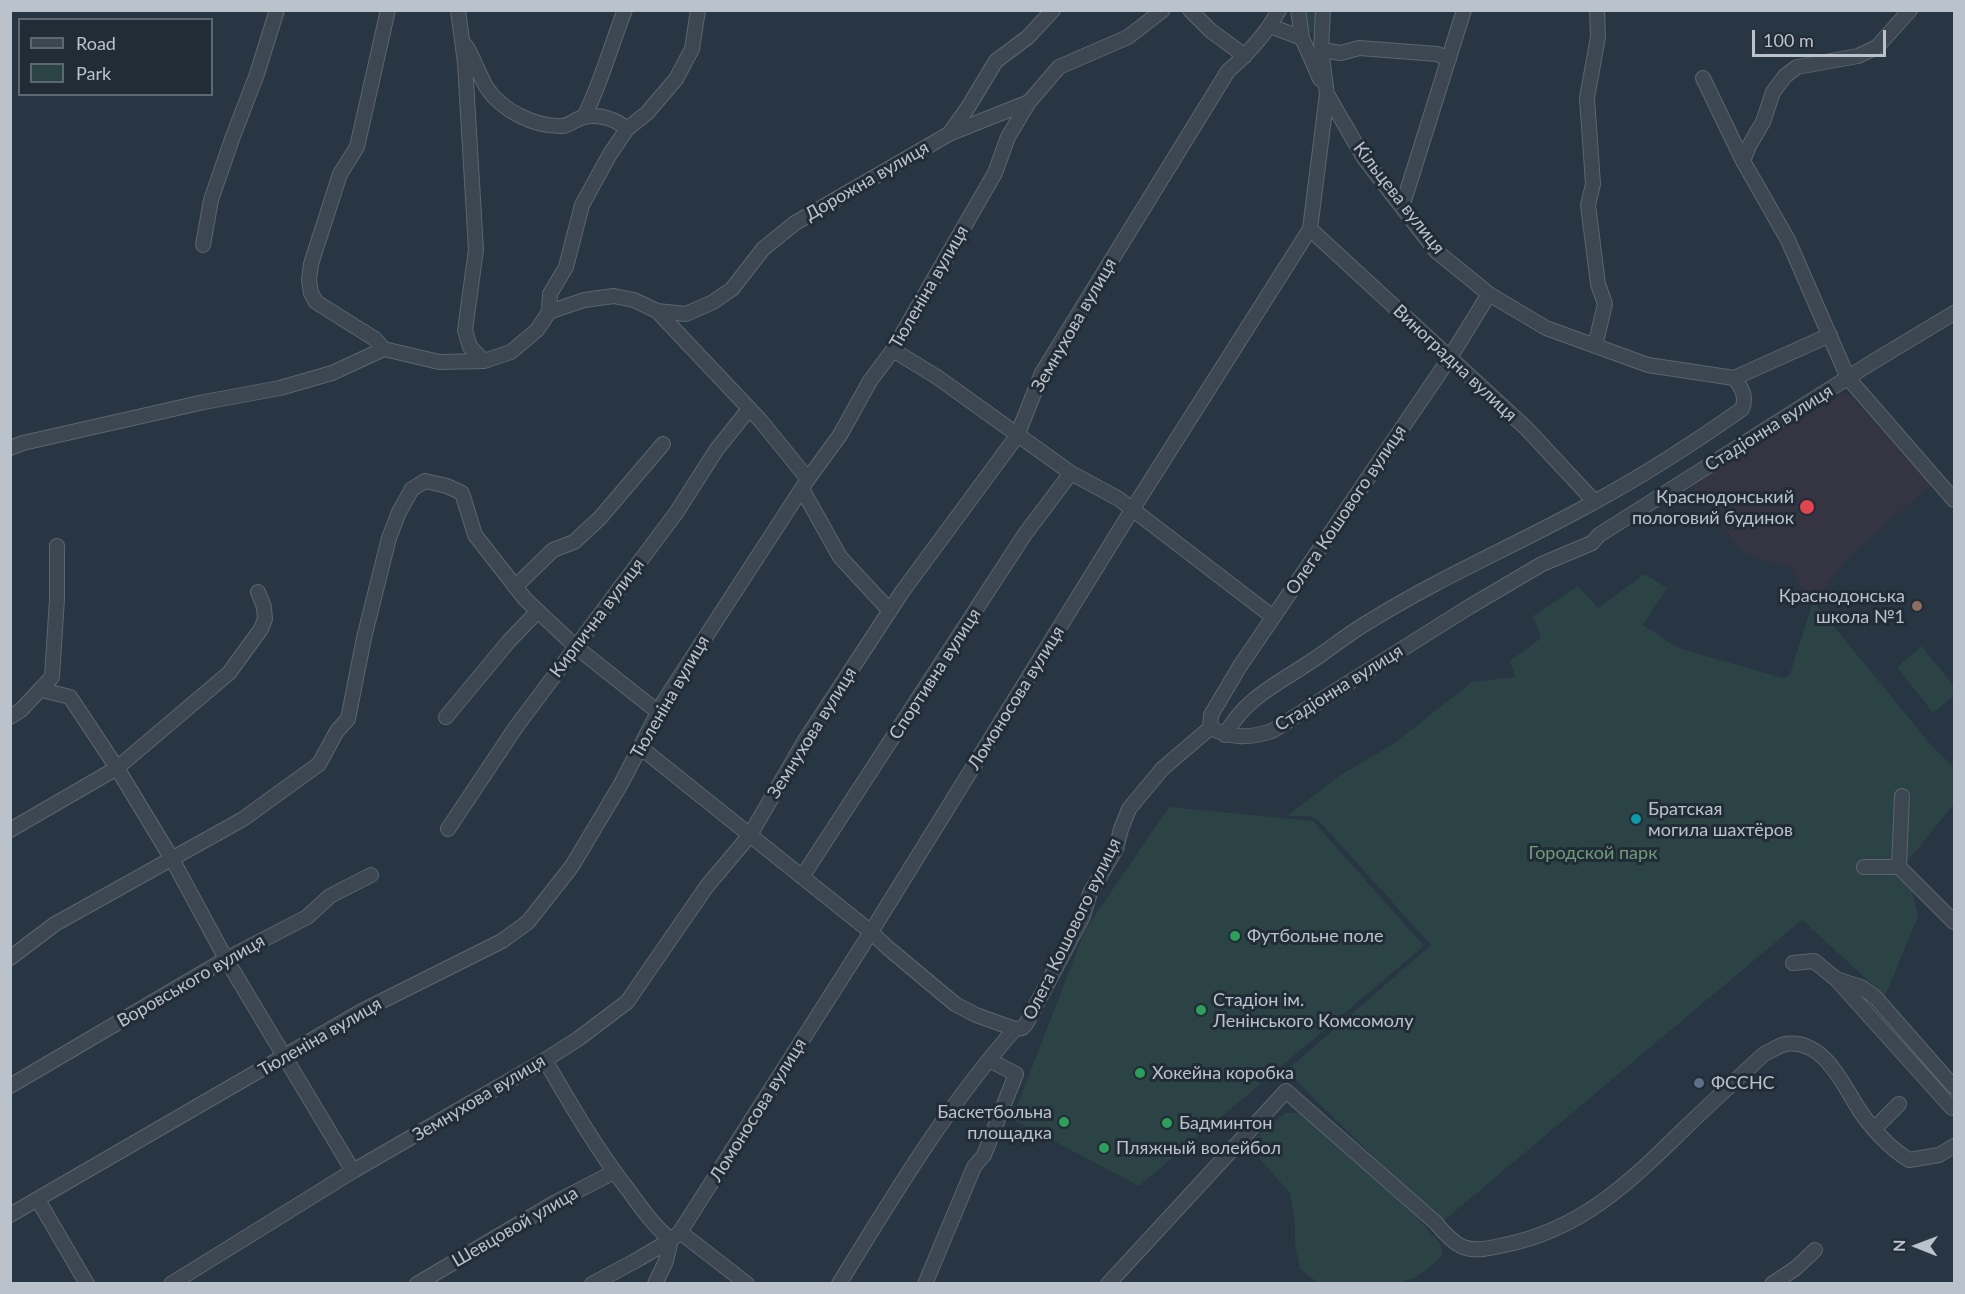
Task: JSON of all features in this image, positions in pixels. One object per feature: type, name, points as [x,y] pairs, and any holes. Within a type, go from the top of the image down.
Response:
[{"type":"street","points":[[203,244],[211,201],[257,74],[277,10]]},
{"type":"street","points":[[388,10],[357,147],[340,174],[311,264],[309,280],[311,293],[316,302],[375,339],[384,349],[439,362],[484,361],[511,352],[537,330],[549,312],[550,294],[566,267],[582,205],[610,154],[627,129],[646,113],[676,80],[692,49],[698,10]]},
{"type":"street","points":[[584,117],[625,10]]},
{"type":"street","name":"Дорожна вулиця","points":[[657,311],[686,314],[713,302],[732,289],[763,249],[795,223],[949,134],[996,61],[1028,37],[1053,10]]},
{"type":"street","name":"Тюленіна вулиця","points":[[10,1215],[362,1011],[502,941],[528,922],[572,866],[621,784],[658,712],[805,484],[840,435],[870,381],[893,350],[995,173],[1008,137],[1029,102],[1059,67],[1128,37],[1163,10]]},
{"type":"street","points":[[1190,10],[1211,31],[1245,56]]},
{"type":"street","name":"Земнухова вулиця","points":[[171,1284],[353,1172],[493,1092],[578,1039],[627,1002],[706,886],[750,835],[804,742],[890,611],[1017,436],[1042,373],[1228,71],[1245,56],[1270,26],[1279,10]]},
{"type":"street","points":[[1298,10],[1302,38],[1327,94]]},
{"type":"street","name":"Кільцева вулиця","points":[[1323,10],[1321,51],[1327,94],[1364,158],[1436,251],[1489,294],[1546,328],[1648,365],[1734,378]]},
{"type":"street","points":[[1402,207],[1464,10]]},
{"type":"street","points":[[1595,346],[1605,299],[1598,284],[1588,205],[1593,184],[1587,98],[1598,37],[1597,10]]},
{"type":"street","points":[[1743,161],[1763,122],[1773,92],[1785,76],[1797,67],[1858,56],[1876,47],[1910,10]]},
{"type":"street","points":[[459,11],[463,40],[476,250],[465,330],[470,347],[484,361]]},
{"type":"street","points":[[1270,26],[1302,38]]},
{"type":"street","points":[[463,40],[488,89],[511,111],[542,124],[565,126],[584,117],[617,120],[627,129]]},
{"type":"street","points":[[1321,51],[1341,53],[1359,48],[1437,54],[1449,59]]},
{"type":"street","points":[[1703,78],[1743,161],[1788,240],[1848,378],[1954,500]]},
{"type":"street","name":"Ломоносова вулиця","points":[[655,1284],[676,1236],[871,932],[1132,510],[1310,229],[1327,94]]},
{"type":"street","points":[[949,134],[1029,102]]},
{"type":"street","name":"Виноградна вулиця","points":[[1310,229],[1526,428],[1595,502]]},
{"type":"street","name":"Олега Кошового вулиця","points":[[839,1284],[907,1174],[958,1099],[1015,1029],[1022,1028],[1026,1024],[1083,916],[1090,893],[1116,849],[1129,809],[1162,769],[1210,728],[1211,715],[1240,666],[1449,359],[1489,294]]},
{"type":"street","points":[[549,312],[584,300],[614,296],[634,300],[657,311],[760,420],[805,484],[840,557],[890,611]]},
{"type":"street","name":"Стадіонна вулиця","points":[[1734,378],[1742,388],[1744,395],[1742,409],[1595,502],[1502,549],[1370,621],[1309,663],[1270,686],[1241,711],[1225,735],[1254,737],[1272,731],[1542,564],[1592,543],[1599,535],[1954,313]]},
{"type":"street","points":[[1734,378],[1830,335]]},
{"type":"street","points":[[10,448],[204,402],[279,388],[332,373],[384,349]]},
{"type":"street","points":[[893,350],[937,377],[1071,473],[1119,499],[1273,617]]},
{"type":"street","name":"Кирпична вулиця","points":[[448,829],[516,727],[676,513],[717,449],[749,409]]},
{"type":"street","points":[[515,587],[554,550],[574,542],[600,518],[663,444]]},
{"type":"street","name":"Спортивна вулиця","points":[[802,877],[1025,534],[1071,473]]},
{"type":"street","points":[[10,958],[55,924],[243,819],[319,764],[337,731],[348,719],[362,648],[389,538],[399,512],[412,489],[425,482],[447,486],[462,493],[475,535],[515,587],[576,647],[658,712]]},
{"type":"street","points":[[10,717],[42,690],[52,677],[57,599],[57,546]]},
{"type":"street","points":[[10,830],[117,768],[229,673],[261,629],[265,619],[264,607],[258,592]]},
{"type":"street","points":[[446,717],[509,641],[538,611]]},
{"type":"street","points":[[42,690],[70,697],[117,768],[172,858],[226,959],[353,1172]]},
{"type":"street","points":[[1210,728],[1225,735]]},
{"type":"street","points":[[640,747],[871,932],[955,1004],[976,1015],[1015,1029]]},
{"type":"street","points":[[1899,867],[1902,796]]},
{"type":"street","points":[[1864,867],[1899,867],[1954,922]]},
{"type":"street","name":"Воровського вулиця","points":[[10,1086],[226,959],[307,917],[330,896],[371,876]]},
{"type":"street","points":[[1793,963],[1814,961],[1836,980],[1954,1108]]},
{"type":"street","points":[[1836,980],[1861,987],[1875,998],[1954,1087]]},
{"type":"street","points":[[1108,1284],[1286,1091],[1436,1223],[1449,1238],[1464,1247],[1480,1250],[1521,1242],[1558,1228],[1605,1201],[1631,1180],[1764,1054],[1783,1045],[1797,1044],[1823,1056],[1862,1114],[1893,1150],[1909,1160],[1939,1155],[1954,1146]]},
{"type":"street","points":[[545,1059],[584,1127],[614,1172],[657,1227],[676,1236],[747,1284]]},
{"type":"street","points":[[925,1284],[974,1167],[984,1155],[1016,1074],[988,1060]]},
{"type":"street","points":[[1875,1128],[1899,1104]]},
{"type":"street","name":"Шевцовой улица","points":[[417,1284],[556,1202],[614,1172]]},
{"type":"street","points":[[38,1200],[87,1284]]},
{"type":"street","points":[[592,1284],[635,1262],[676,1236]]},
{"type":"street","points":[[1772,1284],[1796,1268],[1815,1250]]},
{"type":"shaded area","name":"Краснодонський пологовий будинок","points":[[1846,392],[1932,484],[1848,558],[1816,599],[1804,591],[1790,567],[1744,554],[1690,485]]},
{"type":"green space","points":[[1303,11],[1315,11],[1314,30],[1309,34],[1306,32]]},
{"type":"green space","name":"Городской парк","points":[[1645,574],[1667,588],[1643,625],[1678,648],[1783,678],[1790,674],[1813,601],[1932,746],[1954,767],[1954,804],[1906,863],[1918,917],[1885,996],[1802,920],[1441,1223],[1286,1071],[1431,945],[1320,822],[1310,816],[1287,816],[1339,776],[1393,744],[1472,682],[1515,677],[1510,661],[1541,638],[1533,616],[1578,586],[1598,608]]},
{"type":"green space","points":[[1922,646],[1954,687],[1954,696],[1933,713],[1897,667]]},
{"type":"green space","name":"Стадіон ім. Ленінського Комсомолу","points":[[1169,807],[1313,821],[1424,946],[1139,1186],[1012,1119],[1085,930]]},
{"type":"green space","points":[[1285,1113],[1299,1113],[1309,1118],[1414,1215],[1440,1243],[1443,1254],[1433,1265],[1416,1277],[1400,1283],[1318,1283],[1300,1269],[1295,1246],[1295,1221],[1290,1193],[1260,1159],[1254,1139]]},
{"type":"place","name":"Краснодонський пологовий будинок","points":[[1807,507]]},
{"type":"place","name":"Краснодонська школа №1","points":[[1917,606]]},
{"type":"place","name":"Братская могила шахтёров","points":[[1636,819]]},
{"type":"place","name":"Футбольне поле","points":[[1235,936]]},
{"type":"place","name":"Стадіон ім. Ленінського Комсомолу","points":[[1201,1010]]},
{"type":"place","name":"Хокейна коробка","points":[[1140,1073]]},
{"type":"place","name":"ФССНС","points":[[1699,1083]]},
{"type":"place","name":"Баскетбольна площадка","points":[[1064,1122]]},
{"type":"place","name":"Бадминтон","points":[[1167,1123]]},
{"type":"place","name":"Пляжный волейбол","points":[[1104,1148]]}]
